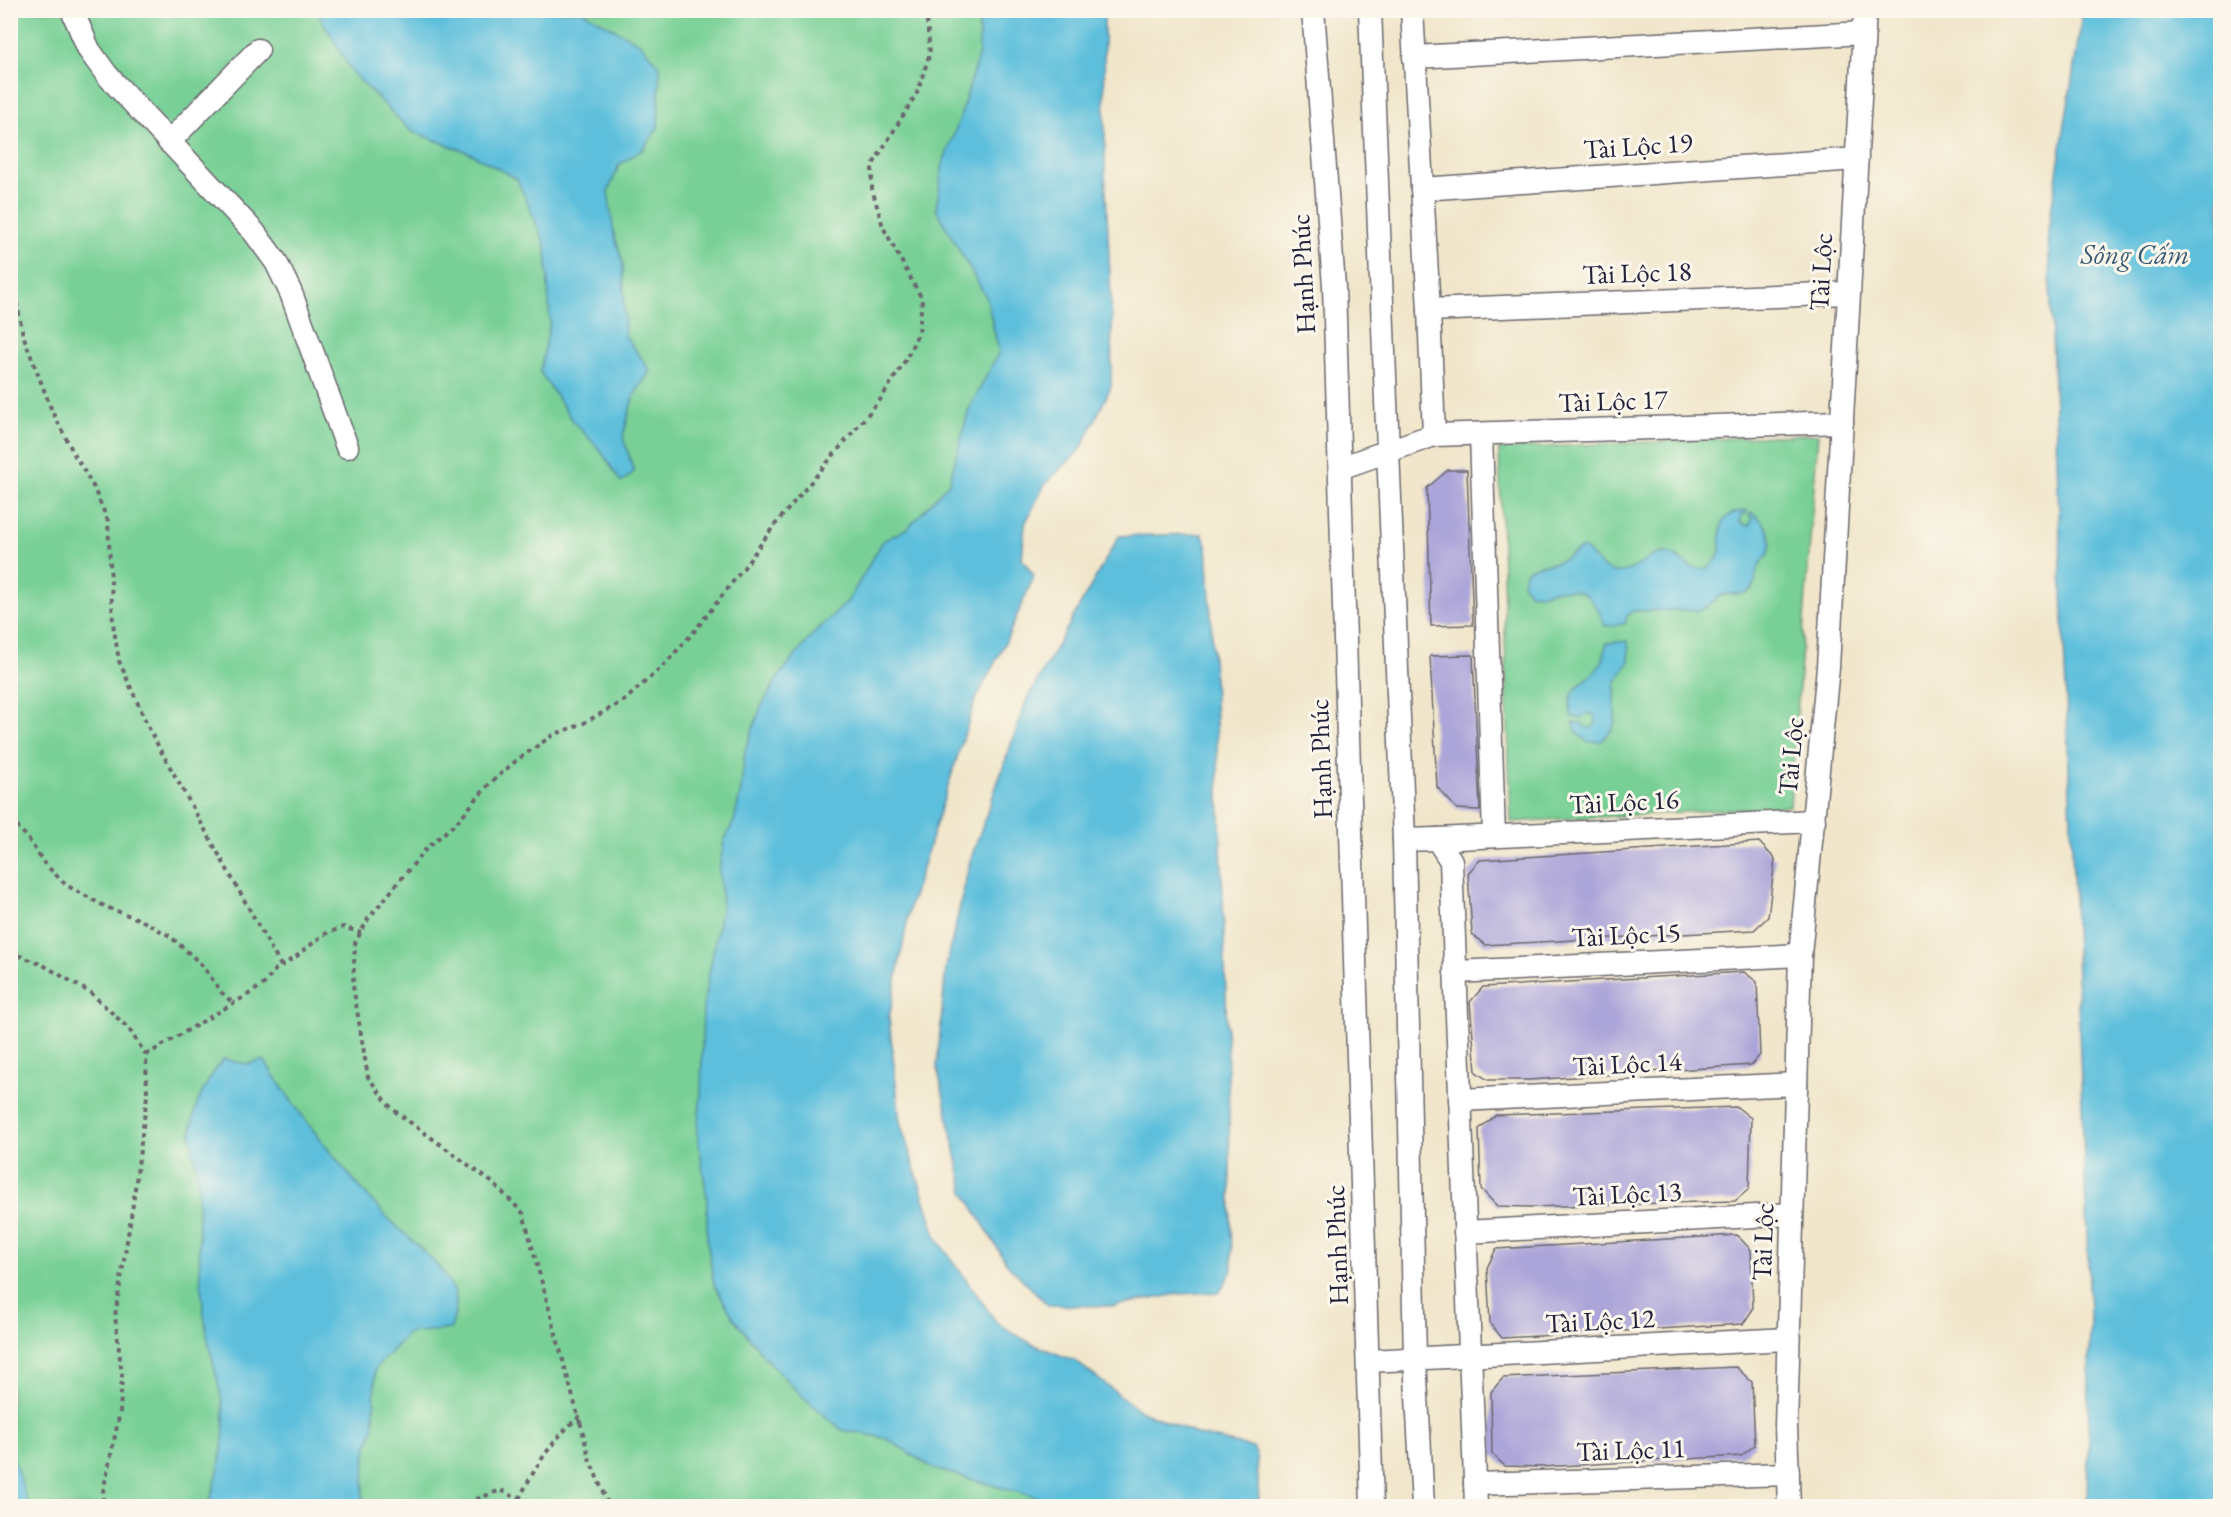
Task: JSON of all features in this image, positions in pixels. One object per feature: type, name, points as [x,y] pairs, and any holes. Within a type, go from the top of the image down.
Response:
[{"type":"street","points":[[72,10],[89,50],[107,75],[254,232],[276,262],[291,293],[347,447]]},
{"type":"street","name":"Hạnh Phúc","points":[[1313,10],[1334,286],[1372,1506]]},
{"type":"street","points":[[1370,10],[1404,840],[1415,1359],[1423,1506]]},
{"type":"street","points":[[1412,10],[1434,435]]},
{"type":"street","name":"Tài Lộc","points":[[1789,1506],[1786,1427],[1800,955],[1828,667],[1865,10]]},
{"type":"street","points":[[1414,57],[1864,33]]},
{"type":"street","points":[[169,142],[258,50]]},
{"type":"street","name":"Tài Lộc 19","points":[[1422,189],[1857,159]]},
{"type":"street","name":"Tài Lộc 18","points":[[1429,310],[1848,293]]},
{"type":"street","name":"Tài Lộc 17","points":[[1340,468],[1434,435],[1842,422]]},
{"type":"street","points":[[1481,434],[1494,837]]},
{"type":"street","name":"Tài Lộc 16","points":[[1404,840],[1814,821]]},
{"type":"street","points":[[1437,839],[1451,861],[1476,1506]]},
{"type":"street","name":"Tài Lộc 15","points":[[1455,972],[1800,955]]},
{"type":"street","name":"Tài Lộc 14","points":[[1461,1100],[1796,1084]]},
{"type":"street","name":"Tài Lộc 13","points":[[1466,1232],[1792,1214]]},
{"type":"street","name":"Tài Lộc 12","points":[[1369,1361],[1788,1339]]},
{"type":"street","name":"Tài Lộc 11","points":[[1475,1484],[1788,1474]]},
{"type":"path","points":[[609,1506],[590,1461],[551,1309],[523,1213],[494,1183],[392,1109],[368,1077],[353,986],[355,943],[368,919],[426,849],[457,822],[490,783],[517,760],[553,735],[584,723],[625,700],[664,665],[693,633],[733,582],[772,526],[880,400],[905,361],[919,332],[922,299],[883,227],[872,189],[872,166],[917,93],[930,53],[926,10]]},
{"type":"path","points":[[10,267],[23,334],[52,411],[92,484],[108,521],[113,623],[122,670],[156,744],[281,966]]},
{"type":"path","points":[[10,819],[27,837],[44,863],[66,885],[106,907],[141,920],[170,936],[203,966],[221,992],[233,1003]]},
{"type":"path","points":[[146,1055],[264,984],[276,969],[323,935],[343,927],[361,933]]},
{"type":"path","points":[[10,952],[43,965],[91,993],[129,1029],[146,1055],[147,1096],[115,1316],[122,1375],[120,1412],[104,1483],[103,1506]]},
{"type":"path","points":[[519,1499],[544,1454],[565,1428],[579,1417],[580,1423]]},
{"type":"path","points":[[471,1506],[474,1500],[501,1490],[530,1506]]},
{"type":"green space","points":[[10,11],[1006,11],[1031,313],[951,551],[846,1220],[1187,1506],[11,1506]]},
{"type":"green space","points":[[1818,434],[1790,806],[1511,822],[1499,449]]},
{"type":"water","points":[[317,11],[582,11],[641,44],[660,67],[658,128],[643,149],[619,165],[608,192],[614,234],[623,263],[625,335],[650,371],[633,397],[623,437],[634,472],[621,482],[601,451],[573,421],[540,372],[550,323],[546,246],[517,179],[470,153],[411,131],[352,72]]},
{"type":"water","points":[[979,11],[1104,11],[1105,171],[1112,320],[1111,387],[1081,449],[1045,484],[1025,524],[1022,559],[1034,576],[1006,641],[975,701],[910,906],[889,1018],[900,1122],[937,1239],[997,1323],[1030,1343],[1075,1361],[1139,1410],[1196,1434],[1253,1448],[1257,1456],[1259,1506],[1068,1506],[934,1469],[886,1438],[842,1430],[802,1396],[768,1361],[735,1320],[714,1285],[707,1239],[707,1198],[697,1132],[701,1096],[703,1007],[722,904],[719,869],[724,841],[734,821],[741,790],[745,751],[761,707],[778,677],[814,633],[848,601],[883,541],[908,528],[949,483],[969,409],[999,352],[987,299],[936,209],[943,163],[959,121],[979,53]]},
{"type":"water","name":"Sông Cấm","points":[[2083,11],[2220,11],[2220,1506],[2087,1506],[2090,1313],[2048,230]]},
{"type":"water","points":[[1747,510],[1746,514],[1742,514],[1740,523],[1749,526],[1753,517],[1749,516],[1751,512],[1756,515],[1768,530],[1771,543],[1767,555],[1757,570],[1754,586],[1747,593],[1720,596],[1700,610],[1632,611],[1627,616],[1625,624],[1605,626],[1592,601],[1580,592],[1563,590],[1532,594],[1523,584],[1525,572],[1529,569],[1562,560],[1584,548],[1610,571],[1624,572],[1652,556],[1663,553],[1675,556],[1693,568],[1705,569],[1716,560],[1721,544],[1721,529],[1727,517]]},
{"type":"water","points":[[1202,534],[1207,545],[1220,816],[1232,1270],[1220,1292],[1178,1294],[1113,1306],[1048,1305],[1007,1264],[964,1192],[937,1066],[946,967],[970,861],[1027,699],[1119,536]]},
{"type":"water","points":[[1628,641],[1629,662],[1615,683],[1615,723],[1602,741],[1588,742],[1578,734],[1573,723],[1582,723],[1589,729],[1596,724],[1595,716],[1588,713],[1581,718],[1572,717],[1571,698],[1574,691],[1597,670],[1602,662],[1606,643]]},
{"type":"water","points":[[223,1059],[247,1064],[264,1060],[291,1100],[335,1157],[382,1212],[441,1270],[455,1293],[456,1306],[451,1329],[408,1333],[375,1369],[374,1426],[366,1453],[362,1506],[208,1506],[221,1458],[224,1420],[203,1310],[199,1256],[198,1183],[191,1134],[194,1114],[201,1094]]},
{"type":"water","points":[[10,1447],[29,1506],[11,1506]]},
{"type":"building","points":[[1448,470],[1467,470],[1473,625],[1431,626],[1427,488]]},
{"type":"building","points":[[1473,655],[1480,810],[1457,809],[1437,787],[1430,656]]},
{"type":"building","points":[[1759,842],[1775,859],[1768,917],[1754,930],[1485,945],[1472,934],[1468,873],[1480,860]]},
{"type":"building","points":[[1744,972],[1757,982],[1760,1055],[1751,1065],[1529,1080],[1488,1080],[1476,1072],[1470,1002],[1483,987]]},
{"type":"building","points":[[1737,1107],[1751,1118],[1749,1189],[1735,1201],[1497,1206],[1481,1189],[1479,1129],[1496,1115]]},
{"type":"building","points":[[1737,1235],[1751,1250],[1753,1309],[1743,1324],[1502,1338],[1490,1323],[1487,1268],[1496,1249]]},
{"type":"building","points":[[1736,1367],[1752,1382],[1755,1445],[1741,1456],[1541,1467],[1505,1466],[1492,1454],[1491,1392],[1503,1378]]}]
